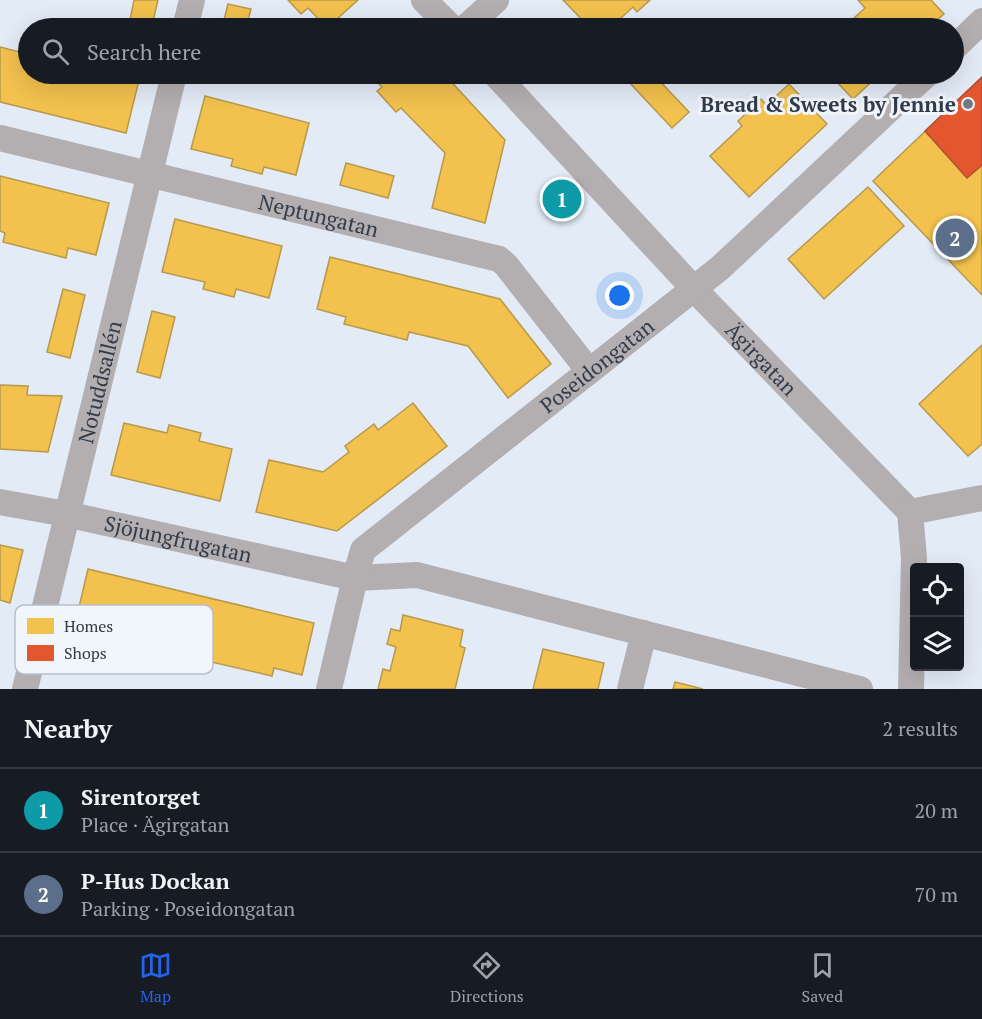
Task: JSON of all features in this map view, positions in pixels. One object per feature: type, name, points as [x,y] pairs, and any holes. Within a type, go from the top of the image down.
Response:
[{"type":"street","points":[[188,18],[192,0]]},
{"type":"street","points":[[424,0],[442,18]]},
{"type":"street","points":[[476,18],[496,0]]},
{"type":"street","points":[[964,38],[982,21]]},
{"type":"street","name":"Notuddsallén","points":[[45,605],[172,84]]},
{"type":"street","name":"Ägirgatan","points":[[504,84],[694,289],[910,512]]},
{"type":"street","name":"Poseidongatan","points":[[329,689],[363,550],[720,268],[916,84]]},
{"type":"street","name":"Neptungatan","points":[[0,138],[499,259],[589,371]]},
{"type":"street","points":[[911,689],[914,558],[910,512],[982,498]]},
{"type":"street","name":"Sjöjungfrugatan","points":[[0,502],[66,514],[355,578],[417,575],[644,633]]},
{"type":"street","points":[[630,689],[644,633],[860,689]]},
{"type":"street","name":"Notuddsallén","points":[[25,689],[29,674]]},
{"type":"building: Homes","points":[[134,0],[158,0],[154,18],[130,18]]},
{"type":"building: Homes","points":[[288,0],[358,0],[338,18],[318,18],[308,8],[301,14]]},
{"type":"building: Homes","points":[[563,0],[650,0],[637,12],[633,7],[621,18],[580,18]]},
{"type":"building: Homes","points":[[858,0],[931,0],[944,14],[939,18],[854,18],[865,8]]},
{"type":"building: Homes","points":[[228,4],[251,9],[249,18],[224,18]]},
{"type":"building: Homes","points":[[0,47],[18,52],[18,84],[138,84],[126,133],[0,102]]},
{"type":"building: Homes","points":[[982,77],[982,295],[873,181]]},
{"type":"building: Homes","points":[[379,84],[453,84],[505,140],[485,223],[432,208],[445,153],[401,108],[396,112],[377,91],[382,87]]},
{"type":"building: Homes","points":[[631,84],[662,84],[689,112],[672,128]]},
{"type":"building: Homes","points":[[789,84],[827,124],[749,197],[710,156],[742,126],[738,121],[761,99],[766,105]]},
{"type":"building: Homes","points":[[839,84],[869,84],[853,99]]},
{"type":"building: Homes","points":[[205,96],[309,123],[296,175],[264,167],[262,174],[231,166],[233,159],[191,149]]},
{"type":"building: Homes","points":[[346,163],[394,176],[388,198],[340,185]]},
{"type":"building: Homes","points":[[0,176],[109,203],[96,255],[68,248],[66,258],[3,242],[5,233],[0,231]]},
{"type":"building: Homes","points":[[868,187],[904,226],[824,299],[788,259]]},
{"type":"building: Homes","points":[[175,219],[282,246],[269,298],[236,289],[234,297],[203,289],[205,282],[162,272]]},
{"type":"building: Homes","points":[[330,257],[500,299],[551,364],[508,398],[468,346],[409,332],[407,340],[344,324],[346,317],[317,309]]},
{"type":"building: Homes","points":[[63,289],[85,295],[70,358],[47,352]]},
{"type":"building: Homes","points":[[152,311],[175,317],[160,378],[137,372]]},
{"type":"building: Homes","points":[[982,345],[982,444],[968,456],[919,404]]},
{"type":"building: Homes","points":[[0,385],[28,386],[27,395],[62,396],[48,452],[0,449]]},
{"type":"building: Homes","points":[[413,403],[447,446],[337,531],[256,512],[269,460],[323,472],[349,452],[345,446],[374,424],[378,430]]},
{"type":"building: Homes","points":[[124,423],[167,433],[169,425],[201,433],[199,441],[232,449],[220,501],[111,475]]},
{"type":"building: Homes","points":[[0,545],[23,550],[10,603],[0,600]]},
{"type":"building: Homes","points":[[88,569],[314,623],[302,675],[274,668],[272,676],[213,662],[213,605],[80,605]]},
{"type":"building: Homes","points":[[403,615],[463,630],[460,646],[465,648],[455,689],[378,689],[383,669],[390,671],[396,647],[387,644],[391,629],[400,631]]},
{"type":"building: Homes","points":[[543,649],[604,663],[598,689],[533,689]]},
{"type":"building: Homes","points":[[675,682],[703,689],[673,689]]},
{"type":"building: Shops","name":"Bread & Sweets by Jennie","points":[[982,77],[982,165],[967,178],[925,131]]},
{"type":"place","name":"Bread & Sweets by Jennie","points":[[968,104]]},
{"type":"place","name":"Sirentorget","points":[[562,199]]},
{"type":"place","name":"P-Hus Dockan","points":[[955,238]]}]
